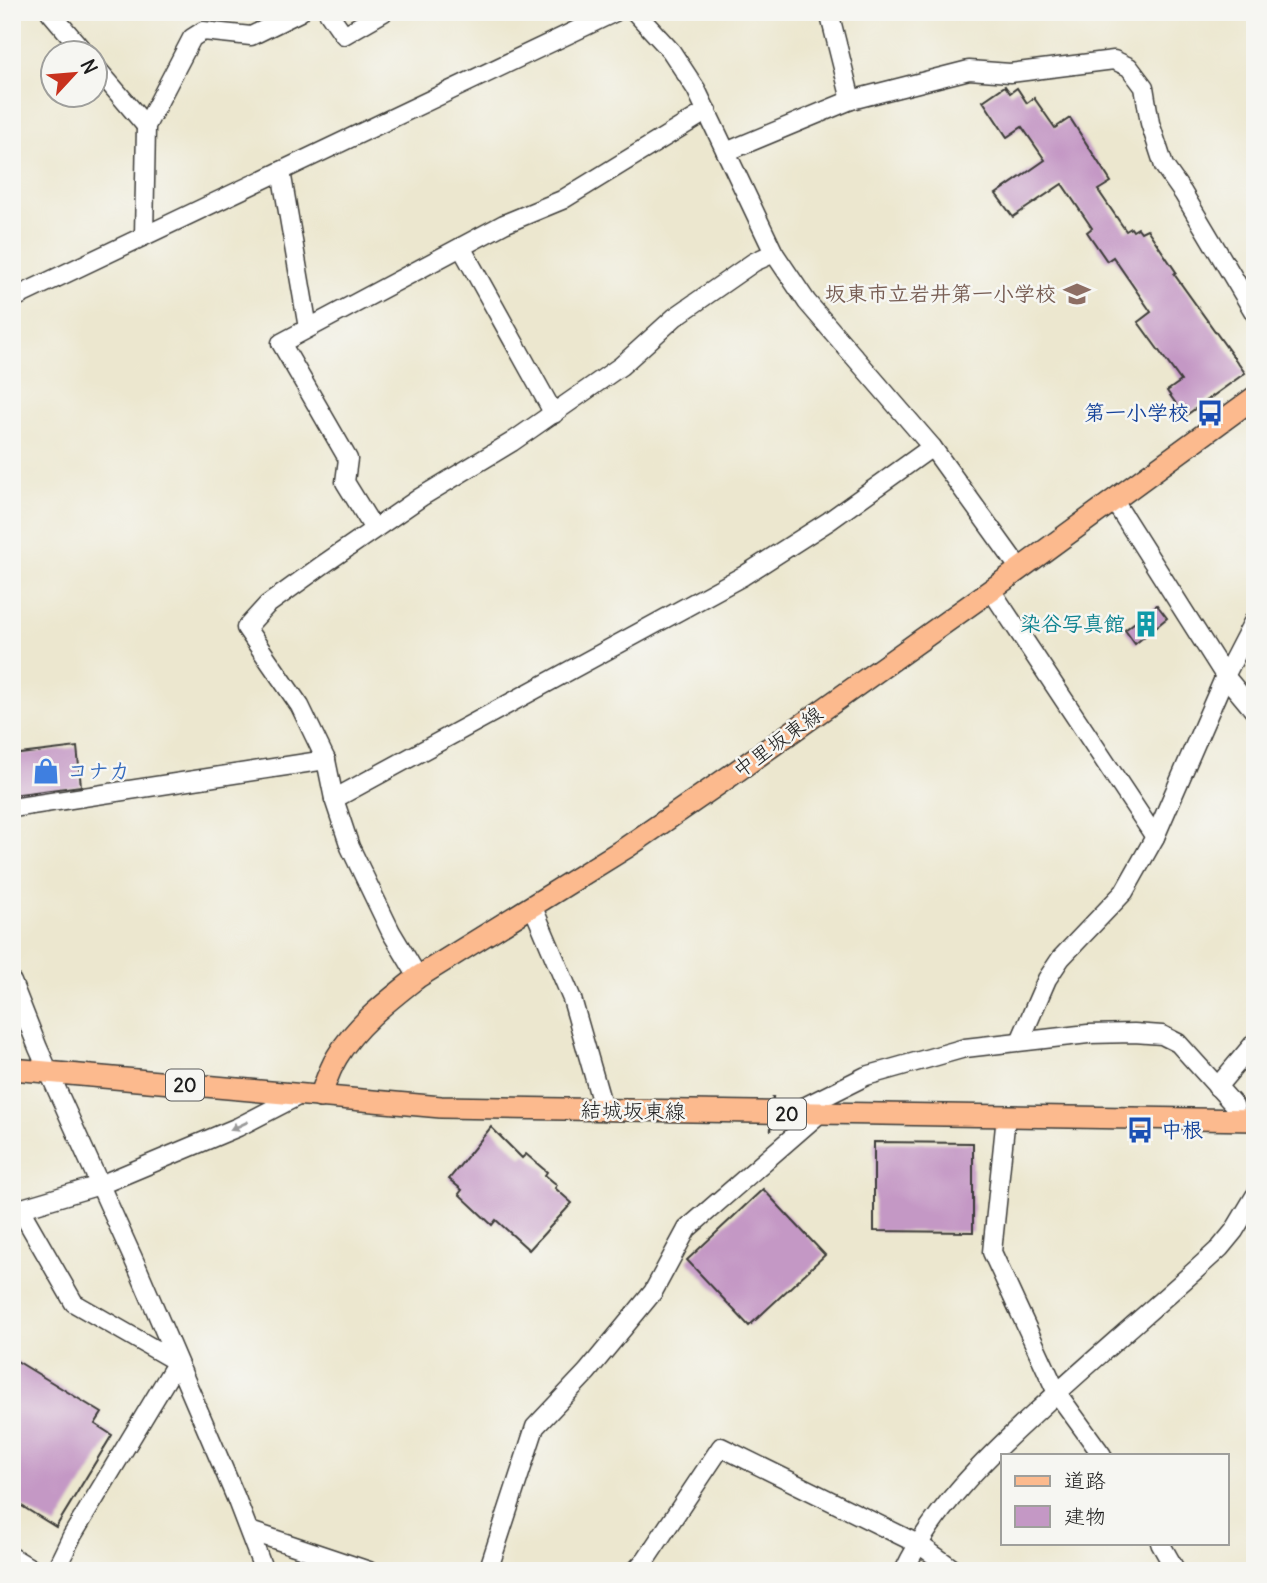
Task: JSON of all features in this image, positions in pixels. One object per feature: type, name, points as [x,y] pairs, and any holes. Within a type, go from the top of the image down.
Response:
[{"type":"main road","name":"中里坂東線","points":[[310,1096],[355,1034],[391,997],[418,977],[627,847],[730,776],[1255,397]]},
{"type":"main road","name":"結城坂東線","points":[[12,1069],[441,1107],[1246,1120]]},
{"type":"street","points":[[50,12],[72,38]]},
{"type":"street","points":[[144,236],[146,127],[192,38],[203,32],[251,36],[300,12]]},
{"type":"street","points":[[328,12],[344,35],[384,12]]},
{"type":"street","points":[[12,299],[615,12]]},
{"type":"street","points":[[635,12],[671,51],[696,89],[774,253],[807,302],[932,447],[1020,569]]},
{"type":"street","points":[[830,12],[851,100]]},
{"type":"street","points":[[726,152],[851,100],[969,70],[1010,73],[1114,60],[1129,67],[1144,87],[1150,123],[1164,166],[1255,314]]},
{"type":"street","points":[[108,82],[146,127]]},
{"type":"street","points":[[374,529],[345,482],[348,459],[281,343],[504,223],[562,200],[707,111]]},
{"type":"street","points":[[281,171],[308,328]]},
{"type":"street","points":[[461,247],[554,414]]},
{"type":"street","points":[[418,977],[391,932],[350,847],[334,799],[326,760],[300,706],[246,628],[267,605],[374,529],[554,414],[621,366],[675,317],[754,262],[774,253]]},
{"type":"street","points":[[334,799],[743,576],[829,521],[932,447]]},
{"type":"street","points":[[1114,501],[1225,676],[1255,712]]},
{"type":"street","points":[[991,590],[1155,837]]},
{"type":"street","points":[[1020,1041],[1047,979],[1061,958],[1124,892],[1155,837],[1225,676],[1255,618]]},
{"type":"street","points":[[12,808],[326,760]]},
{"type":"street","points":[[532,905],[572,999],[604,1111]]},
{"type":"street","points":[[12,982],[250,1531],[257,1569]]},
{"type":"street","points":[[790,1114],[866,1076],[965,1048],[1087,1034],[1134,1032],[1162,1035],[1178,1043],[1246,1120]]},
{"type":"street","points":[[1217,1087],[1255,1042]]},
{"type":"street","points":[[177,1362],[74,1303],[16,1210],[100,1185],[310,1096]]},
{"type":"street","points":[[488,1571],[535,1427],[587,1372],[653,1292],[687,1229],[819,1114]]},
{"type":"street","points":[[1006,1116],[992,1252],[1057,1392],[1101,1454]]},
{"type":"street","points":[[904,1571],[942,1512],[982,1462],[1220,1248],[1234,1231],[1255,1196]]},
{"type":"street","points":[[55,1571],[78,1525],[177,1362]]},
{"type":"street","points":[[635,1571],[653,1549],[721,1447],[920,1545],[956,1571]]},
{"type":"street","points":[[250,1531],[369,1571]]},
{"type":"street","points":[[1161,1544],[1176,1571]]},
{"type":"street","points":[[12,1557],[35,1571]]},
{"type":"path","points":[[771,1131],[773,1095]]},
{"type":"building","points":[[1005,86],[1010,93],[1017,88],[1027,103],[1034,98],[1055,128],[1070,118],[1111,182],[1098,190],[1126,231],[1131,228],[1133,231],[1138,228],[1141,232],[1147,229],[1176,272],[1174,274],[1245,373],[1185,416],[1167,391],[1181,381],[1138,322],[1151,312],[1113,257],[1107,261],[1087,232],[1092,228],[1062,184],[1013,217],[996,194],[1045,160],[1022,127],[1007,137],[983,101]]},
{"type":"building","name":"染谷写真館","points":[[1157,605],[1167,618],[1135,644],[1125,630]]},
{"type":"building","name":"コナカ","points":[[77,747],[81,786],[12,795],[12,755]]},
{"type":"building","points":[[491,1127],[522,1158],[526,1154],[547,1172],[545,1175],[557,1185],[555,1188],[572,1203],[529,1250],[496,1220],[492,1225],[459,1194],[462,1190],[449,1179]]},
{"type":"building","points":[[874,1142],[973,1143],[973,1232],[874,1231]]},
{"type":"building","points":[[763,1189],[825,1255],[749,1326],[687,1260]]},
{"type":"building","points":[[12,1358],[102,1413],[95,1424],[112,1435],[56,1527],[12,1500]]},
{"type":"place","name":"坂東市立岩井第一小学校","points":[[1077,294]]},
{"type":"place","name":"第一小学校","points":[[1210,413]]},
{"type":"place","name":"染谷写真館","points":[[1146,624]]},
{"type":"place","name":"コナカ","points":[[46,771]]},
{"type":"place","name":"中根","points":[[1140,1130]]}]
